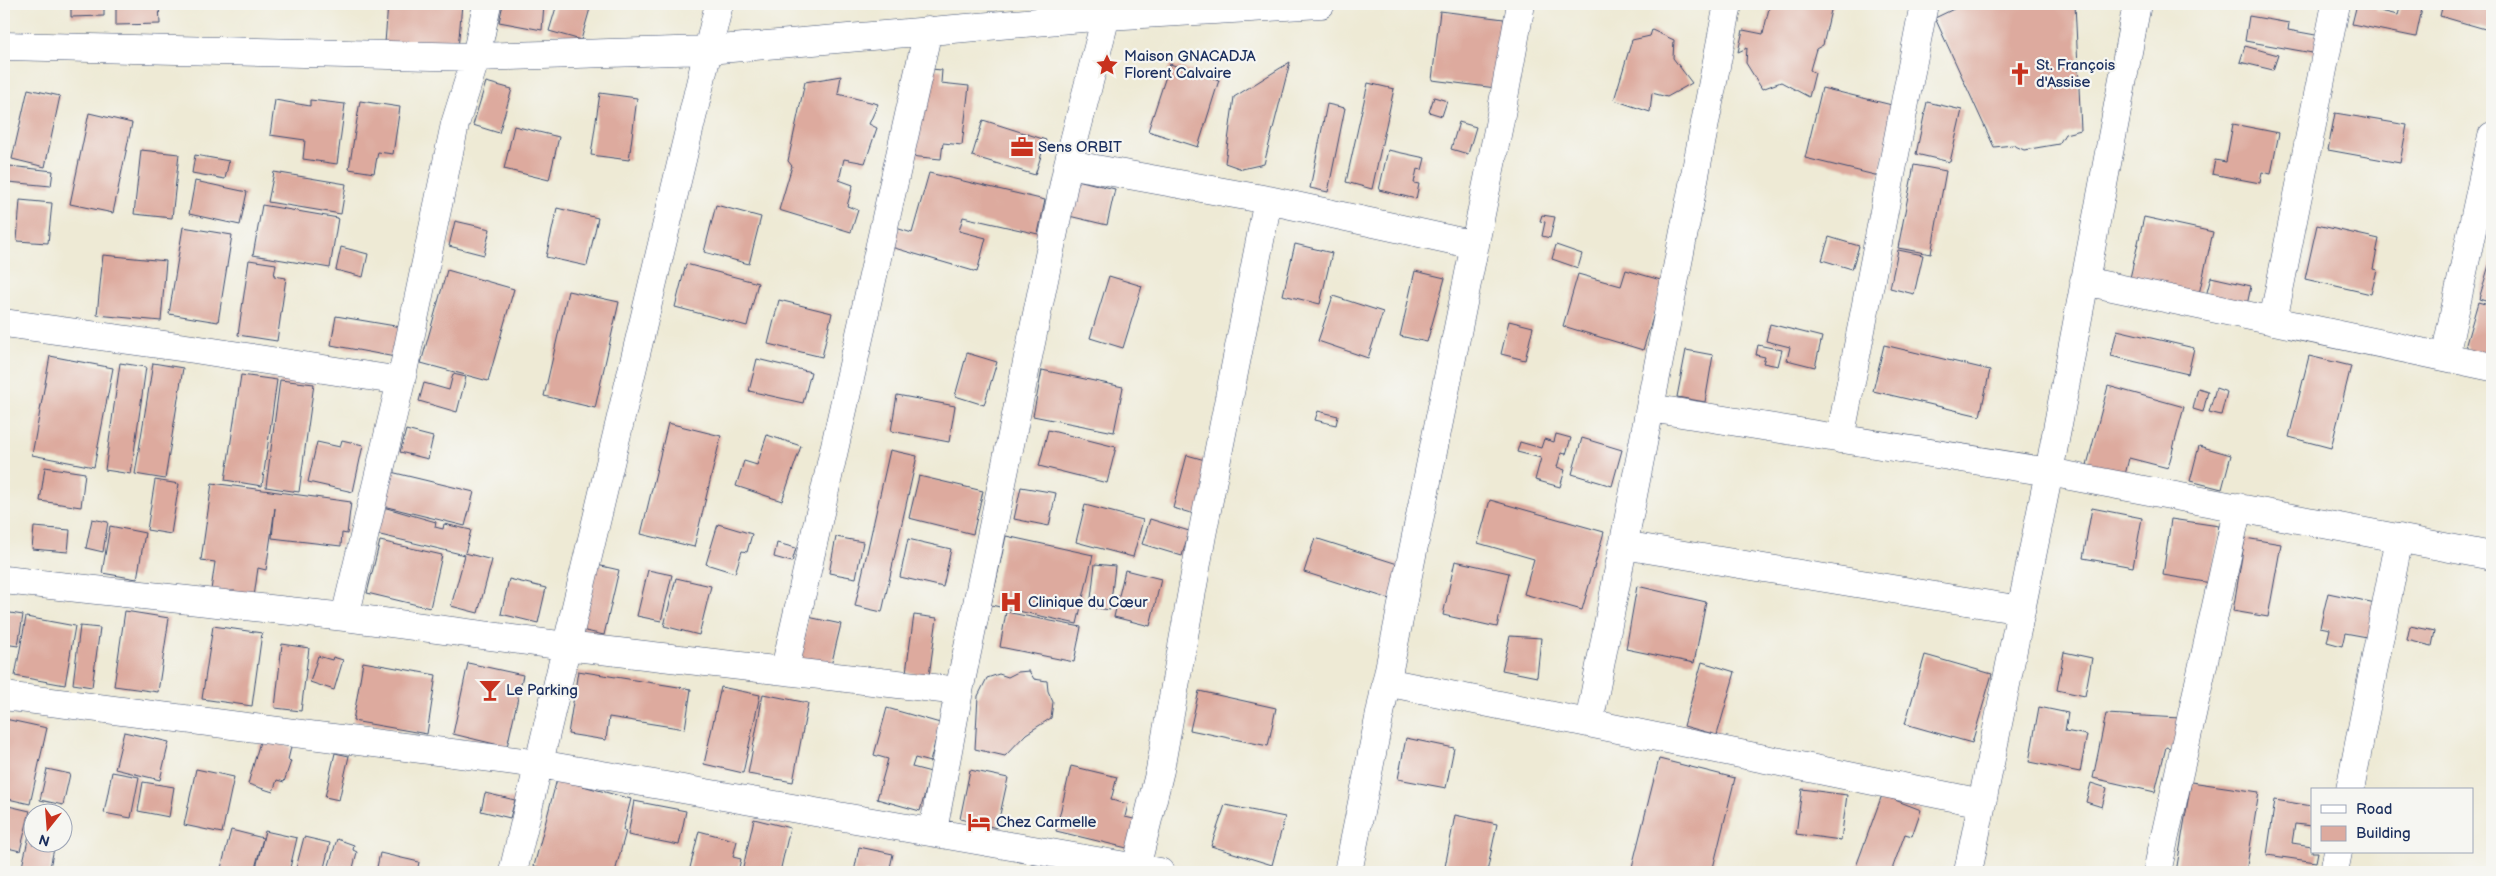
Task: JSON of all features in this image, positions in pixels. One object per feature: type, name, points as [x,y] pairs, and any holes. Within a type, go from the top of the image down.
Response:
[{"type":"street","points":[[345,618],[401,381],[455,124],[476,57],[487,4]]},
{"type":"street","points":[[513,872],[719,4]]},
{"type":"street","points":[[4,46],[476,57],[708,50],[1106,16],[1319,4]]},
{"type":"street","points":[[1348,872],[1475,245],[1521,4]]},
{"type":"street","points":[[1589,723],[1728,4]]},
{"type":"street","points":[[1840,439],[1924,4]]},
{"type":"street","points":[[1968,872],[2049,472],[2137,4]]},
{"type":"street","points":[[2273,321],[2336,4]]},
{"type":"street","points":[[932,831],[959,691],[1068,164],[1106,16]]},
{"type":"street","points":[[785,669],[928,30]]},
{"type":"street","points":[[2445,357],[2492,136]]},
{"type":"street","points":[[1068,164],[1268,200],[1475,245]]},
{"type":"street","points":[[4,696],[539,764],[1148,870],[1160,770],[1202,535],[1268,200]]},
{"type":"street","points":[[2084,281],[2492,367]]},
{"type":"street","points":[[4,323],[194,349],[401,381]]},
{"type":"street","points":[[1650,408],[2049,472],[2492,556]]},
{"type":"street","points":[[2157,872],[2238,507]]},
{"type":"street","points":[[2350,788],[2399,538]]},
{"type":"street","points":[[1623,544],[2021,610]]},
{"type":"street","points":[[4,580],[345,618],[566,646],[785,669],[959,691]]},
{"type":"street","points":[[1386,682],[1982,803]]},
{"type":"street","points":[[2334,872],[2338,854]]},
{"type":"building","points":[[71,4],[104,4],[104,16],[71,17]]},
{"type":"building","points":[[116,4],[159,4],[160,24],[116,25]]},
{"type":"building","points":[[388,4],[462,4],[458,49],[385,43]]},
{"type":"building","points":[[503,4],[544,4],[542,30],[499,22]]},
{"type":"building","points":[[557,4],[591,5],[581,40],[549,31]]},
{"type":"building","points":[[1770,4],[1832,6],[1823,45],[1816,49],[1810,70],[1815,73],[1809,97],[1781,82],[1762,89],[1746,63],[1747,48],[1738,52],[1743,30],[1763,34]]},
{"type":"building","name":"St. François d'Assise","points":[[1964,4],[2075,4],[2081,130],[2065,134],[2059,144],[2024,150],[2013,145],[1994,147],[1935,18]]},
{"type":"building","points":[[2357,4],[2377,4],[2376,10],[2398,15],[2401,4],[2423,4],[2416,37],[2352,24]]},
{"type":"building","points":[[2443,4],[2492,4],[2492,31],[2440,16]]},
{"type":"building","points":[[1440,11],[1504,19],[1496,88],[1432,80]]},
{"type":"building","points":[[2249,16],[2289,23],[2288,30],[2321,36],[2318,54],[2245,41]]},
{"type":"building","points":[[1652,30],[1674,40],[1673,58],[1692,83],[1667,97],[1652,93],[1650,112],[1614,100],[1632,40],[1650,36]]},
{"type":"building","points":[[2245,46],[2278,55],[2273,70],[2240,62]]},
{"type":"building","points":[[1290,62],[1264,164],[1242,169],[1225,163],[1234,97]]},
{"type":"building","points":[[1170,64],[1219,80],[1198,147],[1148,131]]},
{"type":"building","points":[[919,68],[942,70],[941,83],[969,86],[962,145],[943,143],[941,159],[909,156]]},
{"type":"building","points":[[841,76],[838,94],[878,104],[869,124],[877,128],[865,163],[844,159],[839,180],[853,185],[847,206],[858,210],[851,232],[779,210],[792,166],[788,161],[805,82]]},
{"type":"building","points":[[486,82],[512,89],[499,133],[473,125]]},
{"type":"building","points":[[1368,83],[1394,89],[1372,189],[1346,182]]},
{"type":"building","points":[[1822,88],[1896,106],[1879,176],[1805,158]]},
{"type":"building","points":[[28,89],[60,96],[45,167],[12,159]]},
{"type":"building","points":[[600,93],[637,98],[629,160],[591,155]]},
{"type":"building","points":[[1434,97],[1447,101],[1442,116],[1429,112]]},
{"type":"building","points":[[275,100],[310,106],[310,100],[345,104],[337,164],[303,159],[305,140],[270,135]]},
{"type":"building","points":[[360,101],[400,107],[393,154],[378,152],[374,173],[349,169]]},
{"type":"building","points":[[1927,102],[1962,110],[1950,162],[1916,154]]},
{"type":"building","points":[[1327,104],[1345,108],[1328,192],[1310,188]]},
{"type":"building","points":[[89,113],[132,123],[113,213],[70,204]]},
{"type":"building","points":[[2335,113],[2407,125],[2400,163],[2328,150]]},
{"type":"building","points":[[983,120],[1046,140],[1035,175],[972,156]]},
{"type":"building","points":[[1459,122],[1476,127],[1468,154],[1451,149]]},
{"type":"building","points":[[2233,124],[2279,133],[2271,174],[2262,172],[2260,183],[2212,174],[2215,160],[2226,162]]},
{"type":"building","points":[[514,126],[559,137],[549,180],[504,169]]},
{"type":"building","points":[[141,150],[179,154],[172,218],[134,214]]},
{"type":"building","points":[[1388,150],[1425,158],[1422,170],[1417,169],[1414,183],[1419,184],[1416,199],[1379,190]]},
{"type":"building","points":[[195,155],[229,161],[225,179],[192,173]]},
{"type":"building","points":[[1914,165],[1946,171],[1931,254],[1898,248]]},
{"type":"building","points":[[10,166],[53,171],[51,186],[8,182]]},
{"type":"building","points":[[274,172],[346,184],[341,214],[268,202]]},
{"type":"building","points":[[929,173],[1045,200],[1038,234],[963,217],[959,231],[986,238],[977,272],[891,247],[896,228],[912,233]]},
{"type":"building","points":[[1077,180],[1115,189],[1107,225],[1069,216]]},
{"type":"building","points":[[195,181],[247,192],[240,225],[189,214]]},
{"type":"building","points":[[20,200],[52,203],[48,243],[17,241]]},
{"type":"building","points":[[262,205],[338,218],[330,268],[253,255]]},
{"type":"building","points":[[716,205],[761,217],[749,264],[704,252]]},
{"type":"building","points":[[557,208],[598,218],[587,266],[546,257]]},
{"type":"building","points":[[1542,215],[1555,217],[1550,238],[1542,236],[1545,222],[1540,221]]},
{"type":"building","points":[[2144,217],[2213,232],[2199,294],[2130,278]]},
{"type":"building","points":[[455,221],[490,229],[484,255],[449,246]]},
{"type":"building","points":[[2317,225],[2379,239],[2373,269],[2377,270],[2371,294],[2305,279]]},
{"type":"building","points":[[183,227],[232,235],[218,322],[169,314]]},
{"type":"building","points":[[1829,237],[1859,246],[1852,269],[1822,260]]},
{"type":"building","points":[[1295,244],[1332,253],[1320,304],[1283,295]]},
{"type":"building","points":[[1556,245],[1582,254],[1578,268],[1552,259]]},
{"type":"building","points":[[341,247],[368,254],[363,277],[336,270]]},
{"type":"building","points":[[1898,250],[1923,255],[1914,294],[1890,288]]},
{"type":"building","points":[[103,255],[166,261],[161,321],[97,315]]},
{"type":"building","points":[[2492,255],[2492,303],[2479,299]]},
{"type":"building","points":[[249,260],[276,264],[274,276],[286,278],[277,341],[238,335]]},
{"type":"building","points":[[686,264],[758,283],[747,326],[675,307]]},
{"type":"building","points":[[447,270],[514,289],[488,381],[421,363]]},
{"type":"building","points":[[1626,270],[1664,281],[1643,350],[1563,326],[1578,274],[1621,286]]},
{"type":"building","points":[[1415,271],[1445,278],[1427,342],[1400,336]]},
{"type":"building","points":[[1109,276],[1142,286],[1123,348],[1090,338]]},
{"type":"building","points":[[2211,277],[2251,286],[2247,305],[2206,296]]},
{"type":"building","points":[[568,291],[619,302],[595,408],[544,396]]},
{"type":"building","points":[[1333,296],[1383,312],[1368,358],[1318,341]]},
{"type":"building","points":[[779,300],[832,313],[822,357],[768,344]]},
{"type":"building","points":[[2478,302],[2492,306],[2492,364],[2472,358],[2466,344]]},
{"type":"building","points":[[336,316],[401,327],[395,357],[331,345]]},
{"type":"building","points":[[1509,321],[1533,327],[1525,360],[1501,354]]},
{"type":"building","points":[[1770,324],[1822,337],[1815,367],[1787,360],[1790,347],[1766,341]]},
{"type":"building","points":[[2117,330],[2194,348],[2188,374],[2111,356]]},
{"type":"building","points":[[1758,345],[1782,350],[1778,366],[1763,363],[1765,357],[1756,355]]},
{"type":"building","points":[[1884,345],[1990,370],[1980,416],[1873,391]]},
{"type":"building","points":[[1686,350],[1713,355],[1705,402],[1677,397]]},
{"type":"building","points":[[967,353],[997,362],[984,405],[955,396]]},
{"type":"building","points":[[50,356],[113,368],[94,467],[32,455]]},
{"type":"building","points":[[2309,356],[2351,366],[2331,448],[2289,437]]},
{"type":"building","points":[[757,359],[811,372],[803,403],[749,391]]},
{"type":"building","points":[[120,363],[146,367],[131,474],[105,470]]},
{"type":"building","points":[[153,363],[183,368],[165,479],[135,474]]},
{"type":"building","points":[[1042,370],[1123,387],[1114,432],[1033,416]]},
{"type":"building","points":[[453,374],[466,377],[457,412],[419,401],[424,383],[449,390]]},
{"type":"building","points":[[241,375],[277,380],[262,486],[225,480]]},
{"type":"building","points":[[280,380],[314,384],[299,492],[266,487]]},
{"type":"building","points":[[2108,386],[2184,407],[2168,468],[2129,458],[2125,475],[2087,465]]},
{"type":"building","points":[[2198,388],[2208,391],[2203,412],[2193,409]]},
{"type":"building","points":[[2216,388],[2227,392],[2221,415],[2209,412]]},
{"type":"building","points":[[897,395],[955,406],[949,442],[891,431]]},
{"type":"building","points":[[1318,411],[1338,416],[1336,425],[1315,420]]},
{"type":"building","points":[[668,423],[721,436],[694,547],[641,534]]},
{"type":"building","points":[[406,430],[433,437],[428,459],[400,452]]},
{"type":"building","points":[[1048,430],[1116,447],[1107,483],[1039,466]]},
{"type":"building","points":[[1556,434],[1571,438],[1566,454],[1561,453],[1557,467],[1565,470],[1560,487],[1535,480],[1541,458],[1517,452],[1520,442],[1541,448],[1544,439],[1554,442]]},
{"type":"building","points":[[767,435],[801,446],[782,501],[736,486],[744,461],[757,465]]},
{"type":"building","points":[[1582,438],[1622,450],[1612,486],[1572,474]]},
{"type":"building","points":[[342,440],[363,445],[353,492],[308,482],[317,442],[340,447]]},
{"type":"building","points":[[2199,446],[2231,455],[2222,489],[2190,481]]},
{"type":"building","points":[[890,450],[917,456],[882,612],[855,606]]},
{"type":"building","points":[[1187,455],[1212,462],[1198,515],[1173,508]]},
{"type":"building","points":[[45,467],[85,473],[81,507],[40,501]]},
{"type":"building","points":[[391,472],[474,492],[465,526],[383,506]]},
{"type":"building","points":[[919,476],[983,491],[973,534],[909,518]]},
{"type":"building","points":[[155,480],[179,484],[171,534],[147,530]]},
{"type":"building","points":[[212,483],[351,502],[347,534],[342,533],[341,546],[272,538],[275,508],[266,570],[258,568],[254,597],[211,590],[215,562],[201,560]]},
{"type":"building","points":[[1021,487],[1056,493],[1049,526],[1014,519]]},
{"type":"building","points":[[1490,500],[1604,532],[1582,610],[1524,594],[1534,559],[1478,543]]},
{"type":"building","points":[[1085,505],[1143,520],[1133,557],[1076,542]]},
{"type":"building","points":[[383,507],[436,522],[435,527],[443,529],[444,524],[471,530],[465,553],[492,560],[478,613],[451,606],[465,555],[376,534]]},
{"type":"building","points":[[2092,508],[2142,518],[2133,567],[2083,558]]},
{"type":"building","points":[[92,519],[108,522],[103,552],[86,548]]},
{"type":"building","points":[[1150,519],[1189,531],[1182,556],[1142,544]]},
{"type":"building","points":[[2171,519],[2219,526],[2211,583],[2163,575]]},
{"type":"building","points":[[718,524],[752,534],[747,552],[742,551],[735,573],[706,564]]},
{"type":"building","points":[[110,526],[145,533],[137,579],[102,573]]},
{"type":"building","points":[[34,527],[70,530],[68,552],[32,549]]},
{"type":"building","points":[[1006,536],[1093,555],[1077,624],[991,605]]},
{"type":"building","points":[[836,537],[863,542],[856,578],[829,573]]},
{"type":"building","points":[[1315,538],[1404,566],[1393,600],[1304,572]]},
{"type":"building","points":[[2245,538],[2281,544],[2268,617],[2233,611]]},
{"type":"building","points":[[908,539],[951,549],[943,587],[900,577]]},
{"type":"building","points":[[380,541],[442,555],[430,608],[367,593]]},
{"type":"building","points":[[777,543],[796,548],[792,562],[774,557]]},
{"type":"building","points":[[1455,561],[1509,573],[1497,627],[1443,615]]},
{"type":"building","points":[[1095,564],[1115,566],[1110,610],[1090,607]]},
{"type":"building","points":[[597,565],[619,570],[604,635],[581,630]]},
{"type":"building","points":[[648,570],[672,575],[661,621],[637,616]]},
{"type":"building","points":[[1125,570],[1161,579],[1150,626],[1114,617]]},
{"type":"building","points":[[676,578],[711,586],[699,635],[664,626]]},
{"type":"building","points":[[509,579],[546,588],[538,623],[501,614]]},
{"type":"building","points":[[1637,586],[1706,602],[1694,663],[1626,649]]},
{"type":"building","points":[[2328,593],[2385,605],[2378,639],[2345,633],[2342,646],[2327,642],[2330,629],[2320,627]]},
{"type":"building","points":[[125,611],[169,618],[158,692],[114,686]]},
{"type":"building","points":[[4,612],[23,615],[18,646],[4,644]]},
{"type":"building","points":[[1006,612],[1081,627],[1074,662],[1000,647]]},
{"type":"building","points":[[914,615],[937,618],[929,676],[906,672]]},
{"type":"building","points":[[26,617],[75,626],[65,685],[15,676]]},
{"type":"building","points":[[808,617],[841,624],[831,666],[800,659]]},
{"type":"building","points":[[80,626],[100,628],[92,687],[73,684]]},
{"type":"building","points":[[213,626],[262,633],[252,706],[202,699]]},
{"type":"building","points":[[2410,626],[2435,631],[2432,646],[2407,640]]},
{"type":"building","points":[[1510,636],[1541,638],[1537,677],[1502,670]]},
{"type":"building","points":[[282,644],[309,648],[301,711],[275,708]]},
{"type":"building","points":[[2064,652],[2092,658],[2085,696],[2057,690]]},
{"type":"building","points":[[1925,655],[1992,674],[1972,743],[1905,724]]},
{"type":"building","points":[[318,656],[332,660],[333,657],[343,660],[334,690],[310,682]]},
{"type":"building","points":[[363,662],[436,675],[427,734],[353,721]]},
{"type":"building","points":[[1702,662],[1735,672],[1717,735],[1684,726]]},
{"type":"building","points":[[468,663],[523,675],[507,747],[453,734]]},
{"type":"building","points":[[578,671],[691,689],[685,729],[609,717],[606,740],[568,734]]},
{"type":"building","points":[[1029,671],[1034,679],[1047,681],[1048,691],[1053,702],[1051,718],[1026,734],[1005,756],[975,749],[978,696],[987,678],[999,674],[1008,677],[1018,672]]},
{"type":"building","points":[[721,687],[760,695],[743,773],[704,764]]},
{"type":"building","points":[[1199,691],[1276,708],[1268,746],[1190,730]]},
{"type":"building","points":[[763,694],[808,703],[793,782],[748,774]]},
{"type":"building","points":[[2039,707],[2068,713],[2065,731],[2087,735],[2080,772],[2029,762]]},
{"type":"building","points":[[887,708],[940,723],[930,762],[915,758],[912,767],[931,772],[920,811],[877,799],[888,759],[874,755]]},
{"type":"building","points":[[2106,714],[2180,718],[2174,749],[2166,747],[2155,792],[2093,778]]},
{"type":"building","points":[[5,719],[47,728],[30,804],[4,798]]},
{"type":"building","points":[[124,732],[169,742],[160,780],[115,769]]},
{"type":"building","points":[[261,738],[291,747],[288,760],[291,761],[284,782],[277,780],[273,792],[248,784]]},
{"type":"building","points":[[1406,738],[1454,748],[1446,788],[1398,779]]},
{"type":"building","points":[[335,753],[349,756],[339,800],[325,797]]},
{"type":"building","points":[[1659,759],[1735,778],[1712,872],[1656,872],[1632,867]]},
{"type":"building","points":[[1071,766],[1117,777],[1111,800],[1128,804],[1125,817],[1138,820],[1131,849],[1056,831]]},
{"type":"building","points":[[47,769],[70,774],[63,804],[40,800]]},
{"type":"building","points":[[196,769],[234,777],[222,833],[184,825]]},
{"type":"building","points":[[970,770],[1008,778],[997,828],[960,819]]},
{"type":"building","points":[[112,772],[139,777],[131,818],[104,813]]},
{"type":"building","points":[[557,779],[631,799],[623,830],[626,831],[615,872],[556,872],[534,866]]},
{"type":"building","points":[[143,782],[174,787],[169,817],[138,811]]},
{"type":"building","points":[[2191,782],[2259,792],[2246,872],[2176,872]]},
{"type":"building","points":[[2091,783],[2107,788],[2102,807],[2086,802]]},
{"type":"building","points":[[1802,789],[1847,795],[1841,840],[1796,834]]},
{"type":"building","points":[[485,793],[515,800],[510,818],[481,811]]},
{"type":"building","points":[[1882,795],[1921,810],[1912,836],[1905,834],[1891,872],[1854,872]]},
{"type":"building","points":[[2275,800],[2311,806],[2311,826],[2295,824],[2292,843],[2311,846],[2311,854],[2318,854],[2316,862],[2267,855]]},
{"type":"building","points":[[634,801],[686,811],[679,845],[628,835]]},
{"type":"building","points":[[4,805],[22,809],[22,843],[20,851],[4,847]]},
{"type":"building","points":[[1225,805],[1285,817],[1272,865],[1211,846]]},
{"type":"building","points":[[1455,815],[1497,824],[1487,872],[1444,872]]},
{"type":"building","points":[[754,819],[790,828],[780,872],[742,872]]},
{"type":"building","points":[[231,830],[263,838],[254,872],[220,872]]},
{"type":"building","points":[[265,831],[297,838],[289,872],[255,872]]},
{"type":"building","points":[[699,831],[737,841],[733,857],[741,859],[738,872],[689,872]]},
{"type":"building","points":[[304,837],[330,843],[323,872],[295,872]]},
{"type":"building","points":[[337,839],[354,845],[353,850],[357,852],[352,872],[327,872]]},
{"type":"building","points":[[859,847],[893,854],[889,872],[854,872]]},
{"type":"building","points":[[380,853],[419,862],[417,872],[376,872]]},
{"type":"building","points":[[25,854],[53,854],[49,872],[21,871]]},
{"type":"place","name":"Maison GNACADJA Florent Calvaire","points":[[1107,65]]},
{"type":"place","name":"St. François d'Assise","points":[[2020,74]]},
{"type":"place","name":"Sens ORBIT","points":[[1022,147]]},
{"type":"place","name":"Clinique du Cœur","points":[[1011,602]]},
{"type":"place","name":"Le Parking","points":[[490,690]]},
{"type":"place","name":"Chez Carmelle","points":[[979,822]]}]
